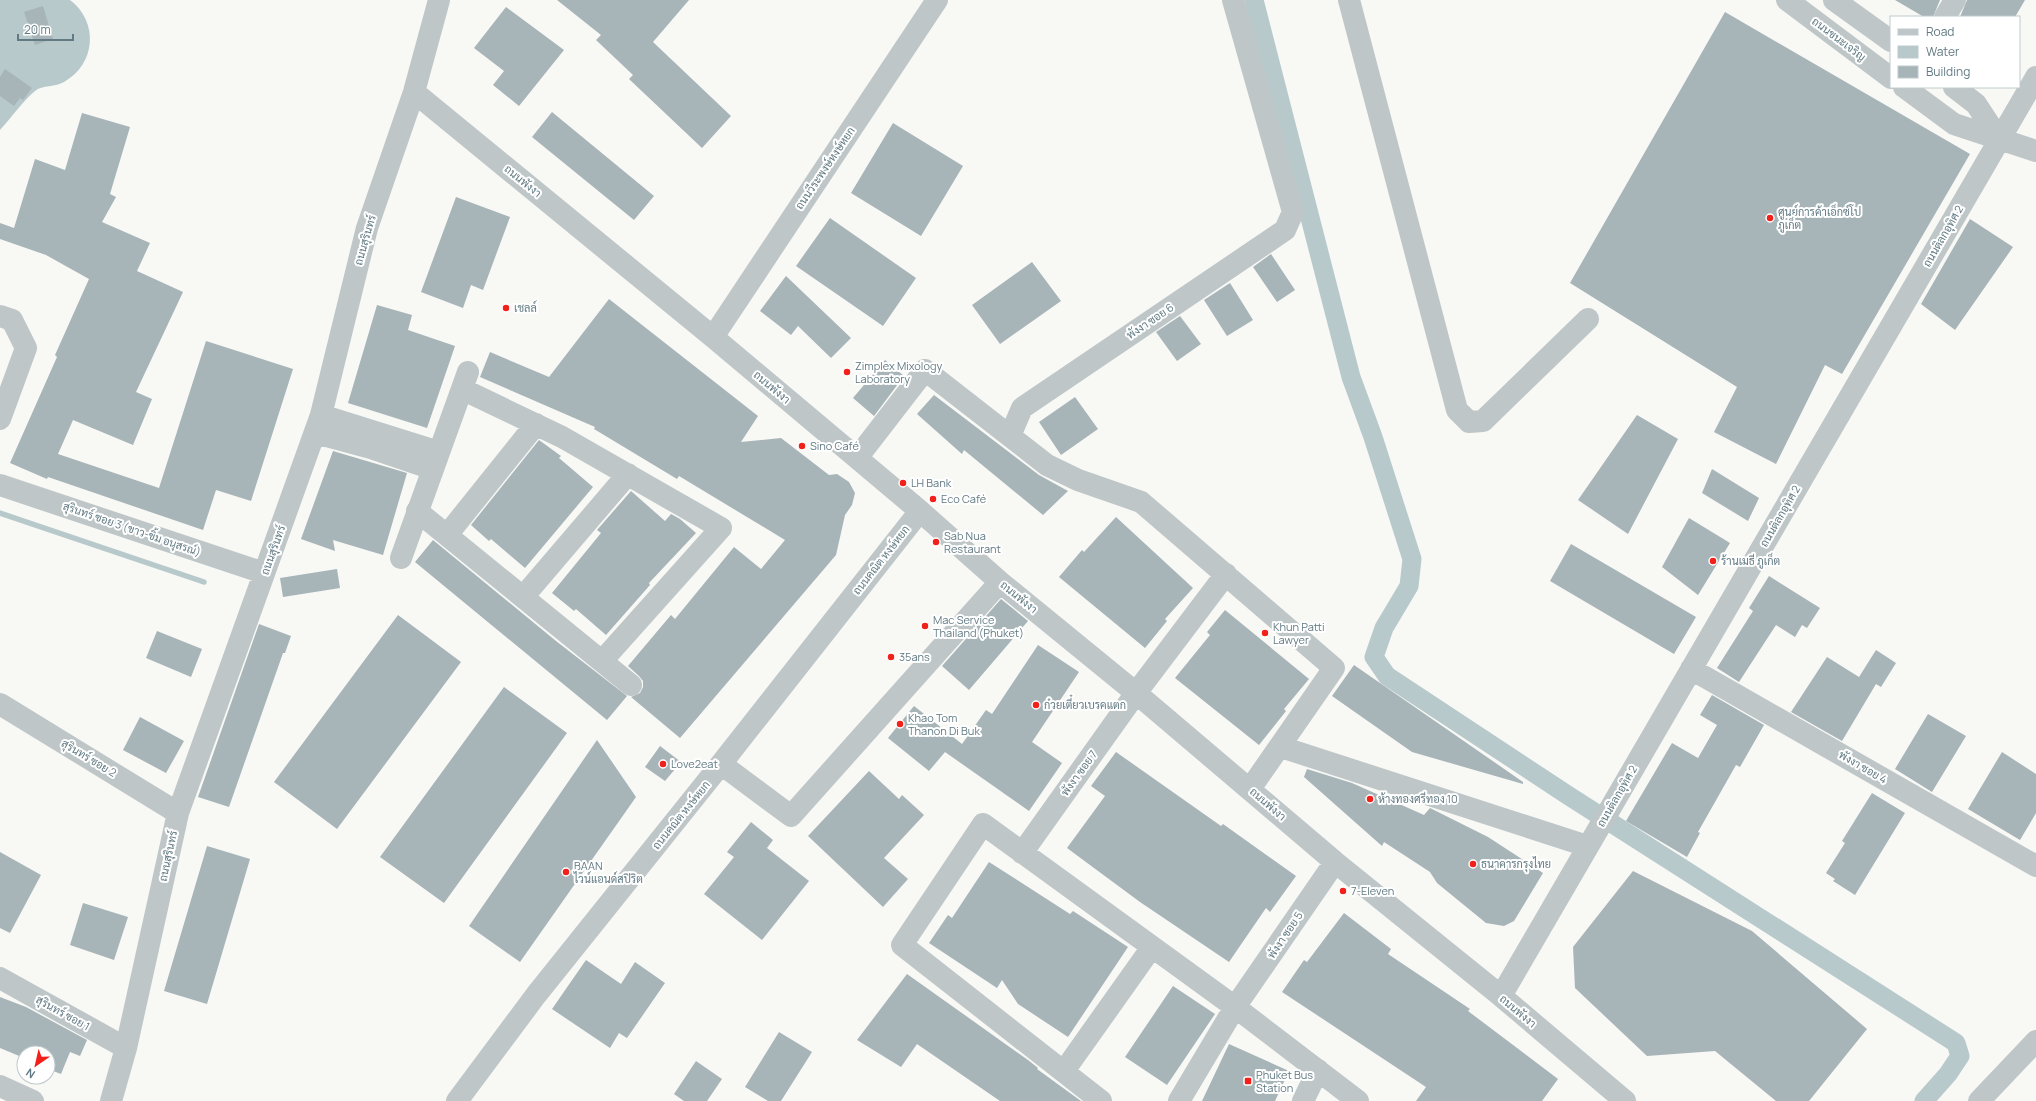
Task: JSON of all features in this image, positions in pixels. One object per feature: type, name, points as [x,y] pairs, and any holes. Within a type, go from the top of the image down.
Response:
[{"type":"street","name":"ถนนสุรินทร์","points":[[111,1101],[126,1048],[178,813],[318,424],[367,228],[414,92],[439,0]]},
{"type":"street","name":"ถนนวีระพงษ์หงษ์หยก","points":[[713,337],[937,0]]},
{"type":"street","name":"พังงา ซอย 6","points":[[1010,436],[1022,408],[1285,230],[1293,212],[1233,0]]},
{"type":"street","points":[[1349,0],[1457,410],[1469,422],[1483,421],[1588,319]]},
{"type":"street","name":"ถนนชนะเจริญ","points":[[1787,0],[1890,77]]},
{"type":"street","points":[[1834,0],[1859,8],[1890,41]]},
{"type":"street","points":[[1946,16],[1955,0]]},
{"type":"street","name":"ถนนติลกอุทิศ 2","points":[[1501,996],[2036,77]]},
{"type":"street","points":[[1905,88],[1954,124],[2036,152]]},
{"type":"street","points":[[1955,88],[1976,104],[1999,140]]},
{"type":"street","name":"ถนนพังงา","points":[[414,92],[713,337],[858,458],[1000,582],[1136,693],[1335,862],[1501,996],[1624,1101]]},
{"type":"street","points":[[0,316],[12,320],[26,348],[0,419]]},
{"type":"street","points":[[858,458],[925,370],[1047,465],[1078,480],[1140,502],[1226,574],[1334,668],[1281,747],[1250,789]]},
{"type":"street","points":[[401,558],[465,381],[536,424],[628,474],[721,528],[602,661]]},
{"type":"street","points":[[318,424],[374,449],[436,461]]},
{"type":"street","points":[[447,535],[536,424]]},
{"type":"street","points":[[523,597],[628,474]]},
{"type":"street","name":"สุรินทร์ ซอย 3 (ขาว-ขิ้ม อนุสรณ์)","points":[[0,485],[264,573]]},
{"type":"street","points":[[418,511],[631,685]]},
{"type":"street","name":"ถนนคณิต หงษ์หยก","points":[[457,1101],[536,996],[920,511]]},
{"type":"street","name":"พังงา ซอย 7","points":[[1022,853],[1136,693],[1226,574]]},
{"type":"street","points":[[721,764],[791,816],[1000,582]]},
{"type":"street","name":"พังงา ซอย 4","points":[[1691,669],[2036,866]]},
{"type":"street","name":"สุรินทร์ ซอย 2","points":[[0,704],[178,813]]},
{"type":"street","points":[[1281,747],[1592,839]]},
{"type":"street","points":[[1101,1101],[902,945],[983,824],[1235,1008],[1358,1101]]},
{"type":"street","name":"พังงา ซอย 5","points":[[1179,1101],[1235,1008],[1335,862]]},
{"type":"street","points":[[1064,1071],[1152,947]]},
{"type":"street","name":"สุรินทร์ ซอย 1","points":[[0,978],[126,1048]]},
{"type":"street","points":[[1979,1101],[2036,1041]]},
{"type":"street","points":[[1303,1101],[1318,1070]]},
{"type":"street","points":[[0,1086],[33,1101]]},
{"type":"water","points":[[0,0],[70,0],[79,9],[86,20],[90,42],[88,54],[83,65],[75,74],[61,84],[41,88],[35,91],[0,130]]},
{"type":"building","points":[[557,0],[689,0],[653,42],[731,116],[702,148],[629,79],[633,75],[596,40],[601,35]]},
{"type":"building","points":[[1895,0],[1940,0],[1933,16],[1922,16]]},
{"type":"building","points":[[1967,0],[2025,0],[2016,16],[1960,16]]},
{"type":"building","points":[[43,6],[53,39],[35,45],[24,12]]},
{"type":"building","points":[[506,7],[564,50],[519,106],[493,85],[504,71],[474,48]]},
{"type":"building","name":"ศูนย์การค้าเอ็กซ์โป ภูเก็ต","points":[[1725,12],[1970,154],[1842,374],[1825,365],[1776,464],[1714,432],[1737,387],[1570,283]]},
{"type":"building","points":[[5,69],[32,88],[23,100],[20,98],[14,106],[0,96],[0,77]]},
{"type":"building","points":[[552,112],[654,196],[634,220],[532,137]]},
{"type":"building","points":[[82,113],[130,127],[110,194],[116,197],[102,222],[150,243],[137,271],[183,292],[136,392],[152,399],[133,445],[73,420],[58,454],[159,488],[206,341],[293,369],[251,501],[216,490],[203,530],[48,477],[47,479],[10,463],[57,357],[55,355],[89,279],[46,255],[0,239],[0,223],[14,228],[35,159],[65,170]]},
{"type":"building","points":[[893,123],[963,166],[921,236],[851,193]]},
{"type":"building","points":[[456,197],[510,217],[483,290],[471,285],[463,308],[421,292]]},
{"type":"building","points":[[830,218],[916,278],[883,326],[796,266]]},
{"type":"building","points":[[1970,219],[2013,247],[1955,330],[1921,304]]},
{"type":"building","points":[[1271,254],[1295,290],[1277,302],[1253,267]]},
{"type":"building","points":[[1032,262],[1061,301],[1000,344],[972,305]]},
{"type":"building","points":[[786,276],[851,338],[831,358],[798,326],[791,335],[760,311]]},
{"type":"building","points":[[1230,283],[1253,320],[1227,336],[1204,300]]},
{"type":"building","points":[[609,299],[758,416],[741,442],[781,438],[829,475],[837,474],[849,482],[855,493],[852,505],[845,515],[836,555],[680,738],[631,697],[640,693],[643,687],[643,681],[628,666],[671,615],[675,619],[734,547],[761,569],[785,540],[679,476],[677,479],[594,429],[595,427],[480,377],[490,352],[549,377]]},
{"type":"building","points":[[377,305],[412,315],[408,330],[455,346],[427,428],[348,403]]},
{"type":"building","points":[[1180,316],[1201,344],[1177,361],[1156,332]]},
{"type":"building","points":[[885,360],[904,376],[874,416],[853,398]]},
{"type":"building","points":[[934,395],[1039,475],[1068,491],[1043,515],[964,450],[962,454],[917,414]]},
{"type":"building","points":[[1075,397],[1098,429],[1061,455],[1039,422]]},
{"type":"building","points":[[1637,415],[1678,439],[1628,534],[1578,500]]},
{"type":"building","points":[[539,440],[561,456],[559,458],[593,487],[525,568],[491,539],[489,541],[471,525]]},
{"type":"building","points":[[333,451],[407,473],[383,555],[333,540],[335,551],[301,539]]},
{"type":"building","points":[[1712,469],[1759,498],[1748,521],[1702,493]]},
{"type":"building","points":[[631,491],[665,521],[671,514],[680,519],[696,533],[649,583],[650,585],[606,635],[576,609],[574,611],[552,593],[601,533],[597,530]]},
{"type":"building","points":[[1116,517],[1193,588],[1165,619],[1167,621],[1145,648],[1059,577],[1082,550],[1084,552]]},
{"type":"building","points":[[1689,518],[1730,543],[1698,595],[1662,567]]},
{"type":"building","points":[[433,540],[556,641],[627,696],[607,720],[415,562]]},
{"type":"building","points":[[1571,544],[1696,617],[1674,654],[1550,581]]},
{"type":"building","points":[[337,569],[340,588],[283,597],[280,578]]},
{"type":"building","points":[[1769,576],[1820,608],[1807,628],[1802,625],[1795,637],[1776,625],[1739,682],[1717,668],[1753,611],[1749,608]]},
{"type":"building","points":[[1001,599],[1028,621],[969,690],[942,666]]},
{"type":"building","points":[[1225,610],[1309,679],[1284,709],[1286,711],[1259,745],[1175,678],[1210,635],[1207,632]]},
{"type":"building","points":[[398,615],[461,662],[337,829],[274,782]]},
{"type":"building","points":[[259,624],[291,636],[285,653],[283,653],[229,807],[198,797]]},
{"type":"building","points":[[157,631],[202,649],[191,677],[146,658]]},
{"type":"building","points":[[1038,645],[1079,672],[1032,742],[1062,763],[1029,811],[945,752],[929,771],[888,738],[914,706],[962,744],[986,710],[992,714]]},
{"type":"building","points":[[1876,650],[1896,663],[1881,687],[1876,684],[1842,741],[1791,712],[1827,657],[1859,677]]},
{"type":"building","points":[[1354,665],[1523,782],[1523,784],[1412,752],[1332,696]]},
{"type":"building","points":[[504,687],[567,733],[444,903],[380,857]]},
{"type":"building","points":[[1712,695],[1764,725],[1740,767],[1736,765],[1698,832],[1700,833],[1687,857],[1626,821],[1672,743],[1698,758],[1717,725],[1700,715]]},
{"type":"building","points":[[1928,714],[1966,736],[1932,792],[1895,769]]},
{"type":"building","points":[[140,717],[184,741],[166,773],[123,750]]},
{"type":"building","points":[[597,740],[636,797],[520,962],[469,926]]},
{"type":"building","name":"Love2eat","points":[[660,746],[681,762],[665,781],[645,767]]},
{"type":"building","points":[[1116,752],[1221,826],[1223,824],[1296,876],[1270,912],[1266,908],[1229,962],[1140,902],[1067,848],[1105,796],[1091,786]]},
{"type":"building","points":[[2002,752],[2036,774],[2036,813],[2020,840],[1968,809]]},
{"type":"building","name":"ธนาคารกรุงไทย","points":[[1307,769],[1352,783],[1424,815],[1430,808],[1488,837],[1543,873],[1514,921],[1504,926],[1486,923],[1437,883],[1430,872],[1384,842],[1382,846],[1304,777]]},
{"type":"building","points":[[869,771],[899,799],[902,795],[924,815],[884,858],[908,879],[883,907],[808,836]]},
{"type":"building","points":[[1872,793],[1905,813],[1855,895],[1833,881],[1835,879],[1826,873],[1845,843],[1842,841]]},
{"type":"building","points":[[751,822],[773,840],[767,848],[809,881],[762,940],[704,894],[734,857],[727,852]]},
{"type":"building","points":[[207,846],[250,859],[207,1004],[164,991]]},
{"type":"building","points":[[0,852],[41,875],[10,933],[0,928]]},
{"type":"building","points":[[989,862],[1070,914],[1073,911],[1128,947],[1068,1037],[1018,1004],[1002,980],[997,988],[929,943],[948,915],[952,918]]},
{"type":"building","points":[[1633,871],[1752,931],[1867,1029],[1809,1101],[1776,1101],[1715,1051],[1647,1056],[1575,988],[1573,947]]},
{"type":"building","points":[[83,903],[128,917],[114,960],[70,945]]},
{"type":"building","points":[[1344,913],[1391,949],[1388,954],[1470,1009],[1468,1011],[1558,1079],[1542,1101],[1416,1101],[1426,1087],[1282,992],[1304,960],[1307,962]]},
{"type":"building","points":[[586,960],[621,984],[635,962],[665,983],[627,1038],[619,1033],[610,1048],[552,1009]]},
{"type":"building","points":[[907,974],[1028,1060],[1038,1068],[1037,1069],[1081,1101],[1000,1101],[917,1044],[901,1067],[857,1040]]},
{"type":"building","points":[[1173,986],[1215,1014],[1167,1085],[1125,1057]]},
{"type":"building","points":[[0,997],[26,1007],[87,1040],[80,1056],[70,1052],[61,1074],[56,1072],[56,1045],[16,1045],[16,1055],[0,1048]]},
{"type":"building","points":[[779,1032],[812,1052],[781,1101],[768,1101],[745,1087]]},
{"type":"building","name":"Phuket Bus Station","points":[[1229,1044],[1289,1071],[1275,1101],[1202,1101]]},
{"type":"building","points":[[696,1061],[722,1079],[707,1101],[684,1101],[674,1094]]},
{"type":"waterway","points":[[1254,0],[1351,377],[1373,437],[1412,559],[1409,586],[1384,628],[1374,657],[1387,676],[1569,796],[1956,1043],[1960,1056],[1948,1074],[1924,1101]]},
{"type":"waterway","points":[[0,513],[204,582]]},
{"type":"place","name":"ศูนย์การค้าเอ็กซ์โป ภูเก็ต","points":[[1770,218]]},
{"type":"place","name":"เชลล์","points":[[506,308]]},
{"type":"place","name":"Zimplex Mixology Laboratory","points":[[847,372]]},
{"type":"place","name":"Sino Café","points":[[802,446]]},
{"type":"place","name":"LH Bank","points":[[903,483]]},
{"type":"place","name":"Eco Café","points":[[933,499]]},
{"type":"place","name":"Sab Nua Restaurant","points":[[936,542]]},
{"type":"place","name":"ร้านเมธี ภูเก็ต","points":[[1713,561]]},
{"type":"place","name":"Mac Service Thailand (Phuket)","points":[[925,626]]},
{"type":"place","name":"Khun Patti Lawyer","points":[[1265,633]]},
{"type":"place","name":"35ans","points":[[891,657]]},
{"type":"place","name":"ก๋วยเตี๋ยวเบรคแตก","points":[[1036,705]]},
{"type":"place","name":"Khao Tom Thanon Di Buk","points":[[900,724]]},
{"type":"place","name":"Love2eat","points":[[663,764]]},
{"type":"place","name":"ห้างทองศรีทอง 10","points":[[1370,799]]},
{"type":"place","name":"ธนาคารกรุงไทย","points":[[1473,864]]},
{"type":"place","name":"BAAN ไวน์แอนด์สปิริต","points":[[566,872]]},
{"type":"place","name":"7-Eleven","points":[[1343,891]]},
{"type":"place","name":"Phuket Bus Station","points":[[1248,1081]]}]
